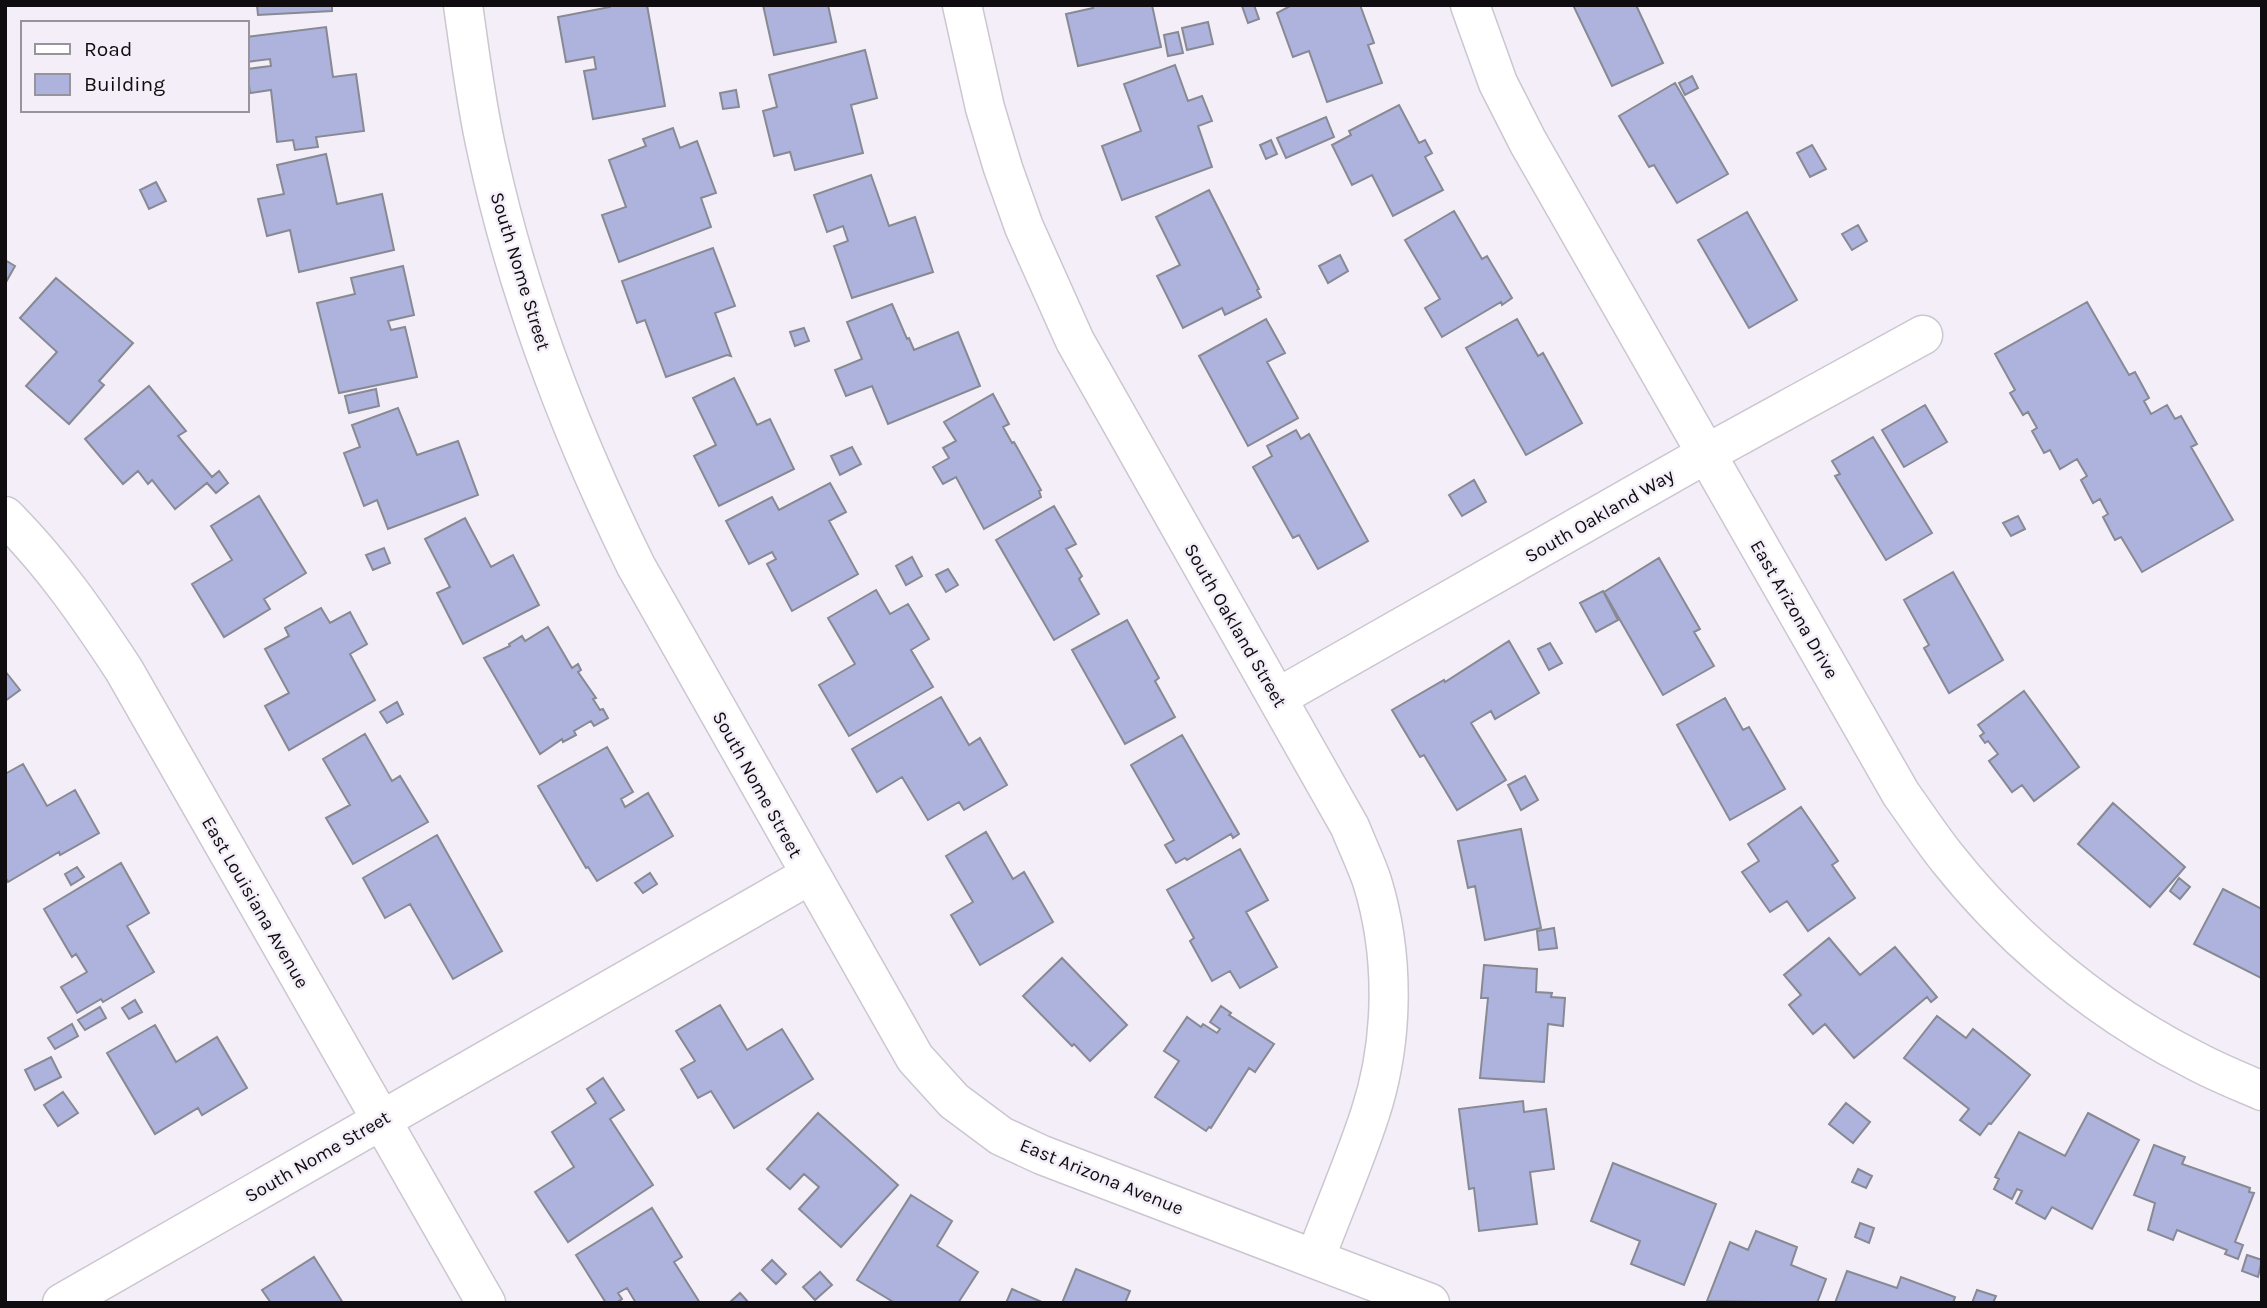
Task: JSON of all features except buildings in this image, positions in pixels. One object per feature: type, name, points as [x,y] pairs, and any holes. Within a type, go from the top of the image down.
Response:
[{"type":"street","name":"South Nome Street","points":[[62,1303],[810,875],[636,566],[597,487],[563,405],[533,322],[508,237],[487,152],[463,5]]},
{"type":"street","name":"South Oakland Street","points":[[962,5],[985,108],[1003,168],[1024,227],[1069,328],[1350,827],[1372,881],[1385,938],[1387,961],[1389,997],[1384,1054],[1371,1112],[1315,1259]]},
{"type":"street","name":"East Arizona Drive","points":[[1469,5],[1498,83],[1528,142],[1901,794],[1948,859],[2001,919],[2060,972],[2124,1020],[2193,1060],[2262,1091]]},
{"type":"street","name":"South Oakland Way","points":[[1277,698],[1706,454],[1923,335]]},
{"type":"street","name":"East Louisiana Avenue","points":[[5,516],[33,544],[82,605],[124,670],[486,1303]]},
{"type":"street","name":"East Arizona Avenue","points":[[810,875],[915,1058],[954,1101],[1001,1136],[1042,1155],[1430,1303]]}]
